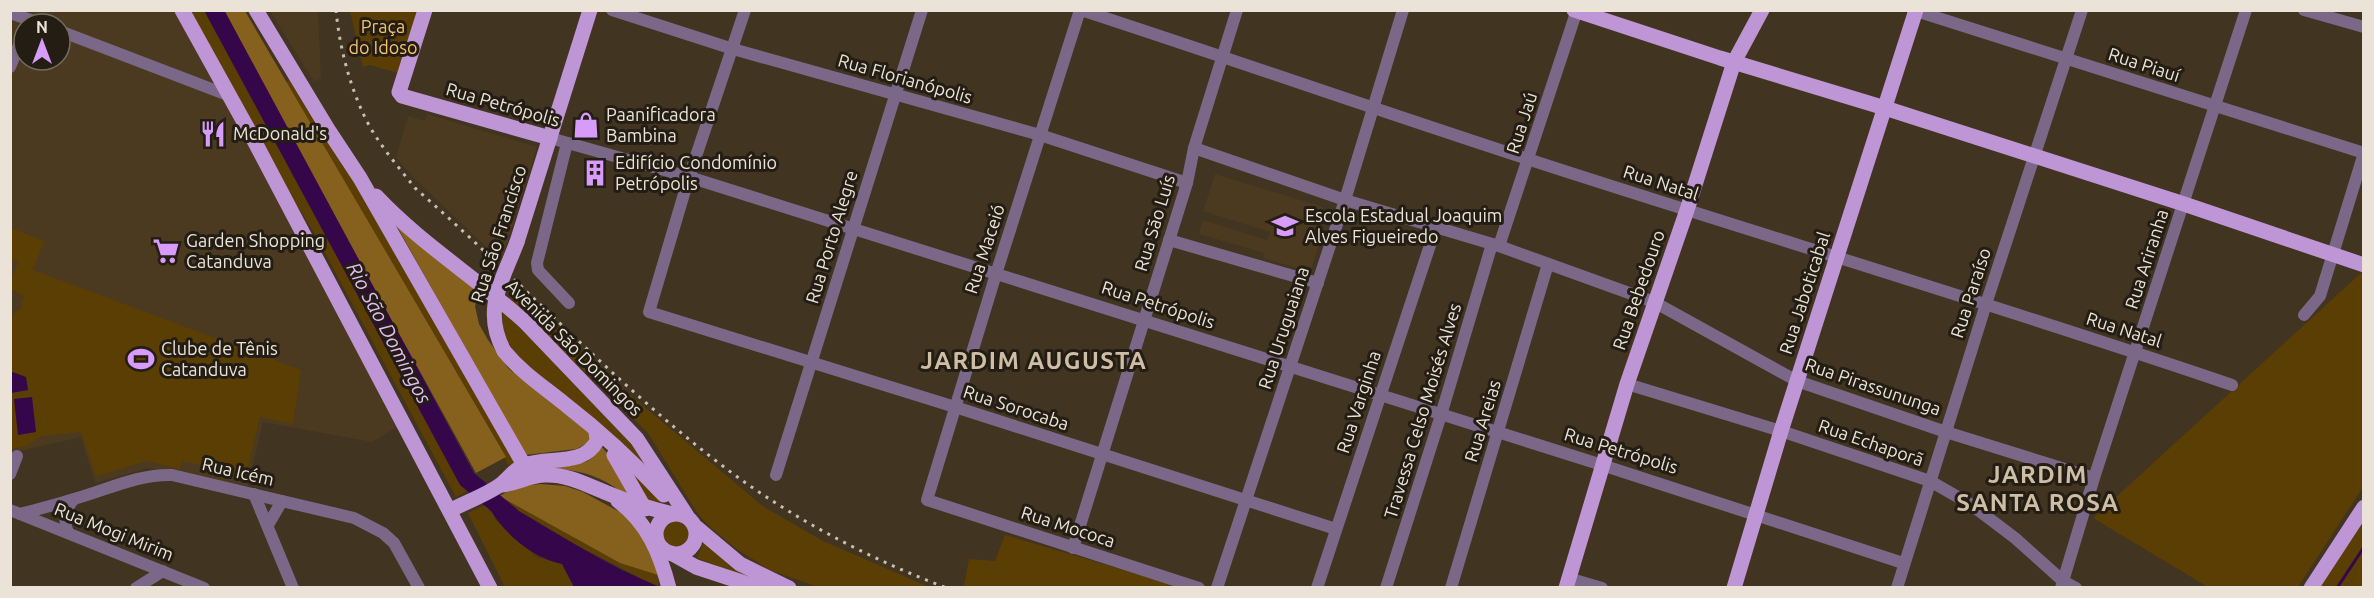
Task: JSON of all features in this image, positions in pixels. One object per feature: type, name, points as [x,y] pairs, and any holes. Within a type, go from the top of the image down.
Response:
[{"type":"main road","points":[[182,10],[457,507],[490,588]]},
{"type":"main road","name":"Avenida São Domingos","points":[[256,10],[360,178],[524,465]]},
{"type":"main road","name":"Rua Petrópolis","points":[[424,10],[399,92],[402,96],[550,138]]},
{"type":"main road","name":"Rua São Francisco","points":[[590,10],[493,312],[494,329],[504,351],[528,377],[566,404],[609,441],[684,518]]},
{"type":"main road","name":"Rua Bebedouro","points":[[1567,583],[1627,384],[1687,210],[1734,62],[1762,10]]},
{"type":"main road","points":[[1576,11],[2184,204],[2364,265]]},
{"type":"main road","name":"Rua Jaboticabal","points":[[1734,588],[1781,431],[1915,11]]},
{"type":"main road","name":"Avenida São Domingos","points":[[360,178],[399,219],[526,323],[637,439],[684,518]]},
{"type":"main road","points":[[501,485],[511,473],[524,465],[573,458],[587,453],[597,441],[596,431]]},
{"type":"main road","name":"Rua São Francisco","points":[[596,431],[624,469],[655,531]]},
{"type":"main road","points":[[457,507],[501,485],[514,484],[544,475],[581,482],[608,494],[684,518],[740,564],[789,588]]},
{"type":"main road","points":[[608,494],[631,511],[643,525],[657,552],[670,588]]},
{"type":"main road","points":[[2312,588],[2364,507]]},
{"type":"main road","points":[[684,518],[662,519],[655,531],[659,544],[760,588]]},
{"type":"main road","points":[[670,588],[681,555],[696,540],[684,518]]},
{"type":"street","name":"Rua Florianópolis","points":[[612,10],[733,49],[1040,135],[1188,183]]},
{"type":"street","points":[[689,177],[745,10]]},
{"type":"street","name":"Rua Porto Alegre","points":[[776,475],[922,10]]},
{"type":"street","name":"Rua Natal","points":[[1080,10],[1529,160],[1837,256],[2232,385]]},
{"type":"street","name":"Rua Maceió","points":[[927,500],[1080,10]]},
{"type":"street","name":"Rua Uruguaiana","points":[[1217,588],[1346,200],[1371,108],[1402,10]]},
{"type":"street","name":"Rua Paraíso","points":[[1897,588],[1986,304],[2082,10]]},
{"type":"street","name":"Rua Ariranha","points":[[2062,584],[2094,478],[2246,10]]},
{"type":"street","points":[[2304,10],[2361,25]]},
{"type":"street","points":[[2339,10],[2361,25]]},
{"type":"street","name":"Rua Jaú","points":[[1496,245],[1529,160],[1576,11]]},
{"type":"street","name":"Rua Piauí","points":[[1915,11],[2215,108],[2364,153]]},
{"type":"street","name":"Rua São Luís","points":[[1074,548],[1143,321],[1188,183],[1194,148],[1233,12]]},
{"type":"street","points":[[72,36],[230,96]]},
{"type":"street","name":"Rua Petrópolis","points":[[550,138],[689,177],[1602,465],[1904,563]]},
{"type":"street","points":[[567,143],[537,263],[538,270],[569,303]]},
{"type":"street","name":"Rua Pirassununga","points":[[1194,148],[1346,200],[1496,245],[1654,302],[1797,381],[1946,432],[2094,478]]},
{"type":"street","points":[[2304,315],[2320,296],[2364,153]]},
{"type":"street","name":"Rua Sorocaba","points":[[689,177],[650,312],[955,407],[1336,530]]},
{"type":"street","name":"Rua Varginha","points":[[1317,588],[1436,227]]},
{"type":"street","points":[[1169,240],[1318,283]]},
{"type":"street","name":"Travessa Celso Moisés Alves","points":[[1386,588],[1496,245]]},
{"type":"street","name":"Rua Areias","points":[[1451,588],[1499,434],[1548,264]]},
{"type":"street","name":"Rua Echaporã","points":[[1627,384],[1781,431],[1930,481],[1970,504],[2015,538],[2062,584],[2076,588]]},
{"type":"street","points":[[10,474],[17,456]]},
{"type":"street","name":"Rua Icém","points":[[15,512],[73,500],[155,475],[172,475],[354,518],[383,533],[394,543],[404,557],[419,588]]},
{"type":"street","points":[[255,494],[293,588]]},
{"type":"street","points":[[68,533],[65,519],[73,500]]},
{"type":"street","name":"Rua Mococa","points":[[927,500],[1200,588]]},
{"type":"street","points":[[268,525],[282,501]]},
{"type":"street","name":"Rua Mogi Mirim","points":[[15,512],[204,588]]},
{"type":"street","points":[[136,588],[163,571]]},
{"type":"street","points":[[1567,583],[1602,588]]},
{"type":"shaded area","points":[[10,11],[180,11],[402,424],[372,442],[263,422],[248,486],[148,468],[95,483],[81,437],[11,453]]},
{"type":"shaded area","points":[[221,11],[245,11],[506,457],[476,473]]},
{"type":"shaded area","points":[[270,11],[318,11],[321,78],[314,82]]},
{"type":"shaded area","points":[[427,114],[537,147],[503,257],[497,257],[413,177],[396,157],[408,116],[425,121]]},
{"type":"shaded area","name":"Escola Estadual Joaquim Alves Figueiredo","points":[[1215,174],[1323,207],[1313,242],[1319,244],[1310,272],[1263,258],[1264,253],[1199,234],[1203,220],[1267,240],[1270,232],[1203,211]]},
{"type":"shaded area","points":[[394,221],[481,289],[475,306],[479,324],[488,340],[509,369],[589,431],[590,442],[576,449],[525,455]]},
{"type":"shaded area","points":[[10,371],[26,377],[28,390],[11,393]]},
{"type":"shaded area","points":[[32,397],[36,432],[18,435],[14,399]]},
{"type":"shaded area","points":[[602,447],[617,465],[634,499],[589,474],[561,469],[533,470],[588,461]]},
{"type":"shaded area","points":[[541,484],[565,486],[583,492],[627,516],[644,533],[658,575],[620,563],[499,496],[520,486]]},
{"type":"shaded area","points":[[496,498],[597,557],[660,587],[574,587],[562,564],[528,550],[501,525],[487,504]]},
{"type":"green space","points":[[191,11],[210,11],[329,227],[467,491],[456,497],[316,236],[285,186]]},
{"type":"green space","name":"Praça do Idoso","points":[[350,11],[419,11],[398,73],[370,65],[363,67]]},
{"type":"green space","points":[[290,80],[302,101],[306,99],[362,186],[515,462],[509,466],[286,82]]},
{"type":"green space","name":"Clube de Tênis Catanduva","points":[[11,228],[44,241],[33,270],[301,370],[293,424],[260,417],[246,475],[182,461],[180,469],[147,461],[96,476],[81,432],[41,436],[27,446],[11,449],[10,324],[15,311],[20,310],[24,296],[11,289],[11,281],[18,262],[11,259]]},
{"type":"green space","points":[[2361,273],[2363,274],[2363,487],[2298,587],[2208,587],[2093,518]]},
{"type":"green space","points":[[513,289],[617,384],[764,507],[823,541],[929,587],[818,587],[770,570],[738,550],[698,514],[648,433],[509,298]]},
{"type":"green space","points":[[504,310],[631,444],[651,473],[516,355],[503,329]]},
{"type":"green space","points":[[626,465],[663,502],[647,504]]},
{"type":"green space","points":[[499,496],[620,563],[658,575],[658,587],[570,542],[496,498]]},
{"type":"green space","points":[[487,504],[496,520],[537,557],[562,564],[574,587],[505,587],[468,513]]},
{"type":"green space","points":[[2363,514],[2363,587],[2316,588]]},
{"type":"green space","points":[[675,519],[686,523],[690,534],[686,545],[675,549],[664,545],[660,534],[664,523]]},
{"type":"green space","points":[[1005,535],[1181,587],[964,586],[969,559],[995,561]]},
{"type":"green space","points":[[704,541],[733,568],[752,579],[697,558]]},
{"type":"waterway","name":"Rio São Domingos","points":[[214,10],[467,479],[511,516]]},
{"type":"waterway","points":[[2337,588],[2364,547]]},
{"type":"railway","points":[[336,10],[345,61],[362,111],[379,141],[415,188],[616,376],[699,448],[743,481],[816,527],[867,554],[947,588]]},
{"type":"place","name":"Paanificadora Bambina","points":[[586,125]]},
{"type":"place","name":"McDonald's","points":[[213,134]]},
{"type":"place","name":"Edifício Condomínio Petrópolis","points":[[595,173]]},
{"type":"place","name":"Escola Estadual Joaquim Alves Figueiredo","points":[[1285,226]]},
{"type":"place","name":"Garden Shopping Catanduva","points":[[166,251]]},
{"type":"place","name":"Clube de Tênis Catanduva","points":[[141,359]]},
{"type":"district","name":"JARDIM AUGUSTA","points":[[1034,361]]},
{"type":"district","name":"JARDIM SANTA ROSA","points":[[2038,489]]}]
